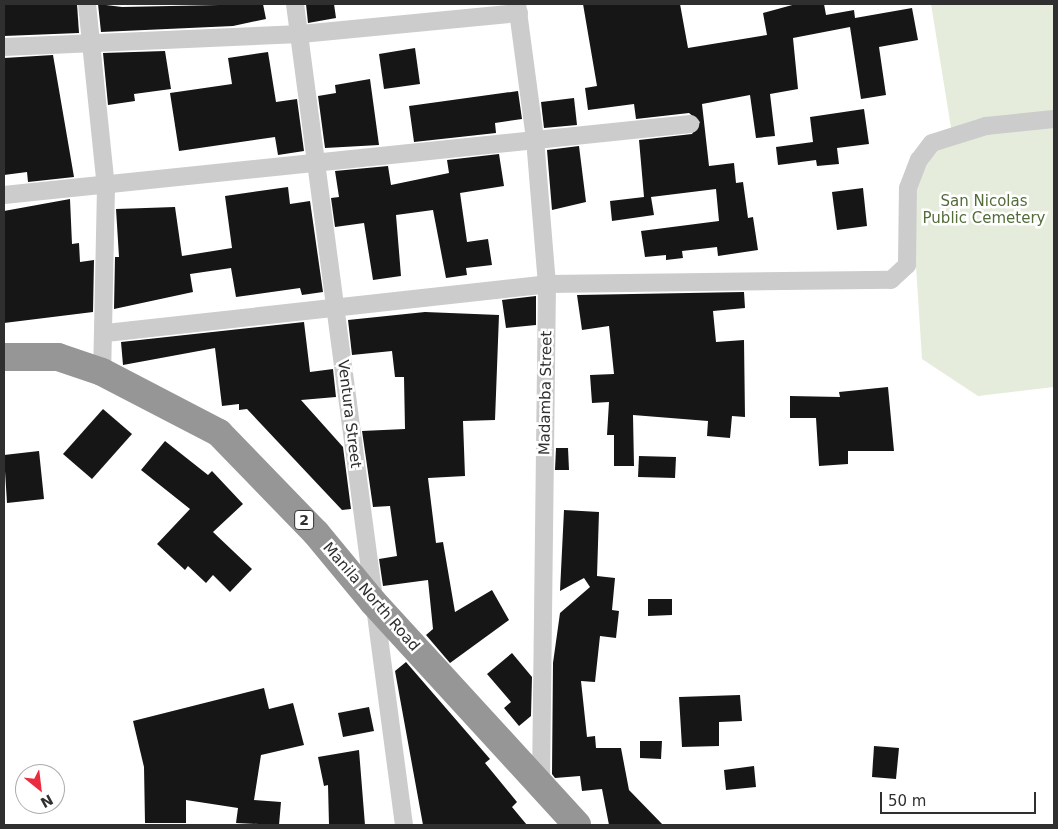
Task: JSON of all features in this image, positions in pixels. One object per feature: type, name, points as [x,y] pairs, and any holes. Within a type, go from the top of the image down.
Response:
[{"type":"highway","name":"Manila North Road","points":[[4,357],[58,357],[102,372],[219,433],[316,533],[373,602],[577,825]]},
{"type":"street","points":[[87,4],[106,187],[106,333],[102,372]]},
{"type":"street","name":"Ventura Street","points":[[295,4],[404,825]]},
{"type":"street","points":[[4,47],[92,45],[300,34],[518,8]]},
{"type":"street","name":"Madamba Street","points":[[518,8],[535,139],[547,284],[541,784]]},
{"type":"street","points":[[106,333],[547,284],[891,280],[907,265],[908,188],[919,160],[932,143],[986,126],[1054,119]]},
{"type":"street","points":[[4,195],[106,187],[317,159],[535,139],[579,139],[690,124]]},
{"type":"green space","name":"San Nicolas Public Cemetery","points":[[931,4],[1054,4],[1054,387],[978,396],[922,359],[911,189],[951,128]]},
{"type":"building","points":[[4,4],[77,4],[79,33],[4,36]]},
{"type":"building","points":[[98,4],[122,7],[263,4],[266,19],[233,26],[101,32]]},
{"type":"building","points":[[306,4],[334,4],[336,18],[308,23]]},
{"type":"building","points":[[583,4],[680,4],[688,48],[767,35],[763,13],[796,4],[824,4],[826,15],[854,10],[855,18],[912,8],[918,40],[879,47],[886,95],[861,99],[850,27],[793,38],[798,89],[770,94],[775,136],[756,138],[750,95],[702,104],[709,166],[734,163],[736,183],[743,182],[748,218],[753,217],[758,250],[718,256],[717,247],[682,251],[683,258],[666,260],[666,255],[645,257],[641,231],[719,221],[716,189],[651,197],[654,215],[612,221],[610,201],[644,197],[639,140],[692,134],[700,122],[689,113],[636,119],[634,104],[588,110],[585,88],[597,86]]},
{"type":"building","points":[[415,48],[420,84],[384,89],[379,54]]},
{"type":"building","points":[[165,51],[171,89],[134,94],[135,101],[108,105],[103,53]]},
{"type":"building","points":[[268,52],[276,102],[297,99],[304,151],[278,155],[275,137],[179,151],[170,93],[232,84],[228,58]]},
{"type":"building","points":[[53,55],[74,177],[28,182],[27,172],[4,175],[4,58]]},
{"type":"building","points":[[370,79],[379,145],[325,148],[318,96],[336,93],[335,85]]},
{"type":"building","points":[[518,91],[522,119],[495,123],[496,133],[414,142],[409,106]]},
{"type":"building","points":[[574,98],[577,125],[544,128],[541,102]]},
{"type":"building","points":[[864,109],[869,144],[837,148],[839,164],[817,166],[816,160],[778,165],[776,147],[813,142],[810,117]]},
{"type":"building","points":[[579,146],[586,202],[552,210],[547,150]]},
{"type":"building","points":[[499,154],[504,186],[460,193],[467,242],[488,239],[492,265],[466,268],[467,275],[446,278],[433,210],[396,215],[401,276],[373,280],[364,223],[335,227],[331,198],[339,197],[335,171],[388,166],[391,185],[449,173],[447,160]]},
{"type":"building","points":[[288,187],[290,204],[310,201],[323,292],[302,295],[300,288],[236,297],[231,268],[190,274],[193,292],[114,309],[115,257],[119,257],[116,209],[175,207],[182,256],[232,248],[225,196]]},
{"type":"building","points":[[863,188],[867,226],[837,230],[832,192]]},
{"type":"building","points":[[70,199],[72,244],[79,243],[80,262],[94,260],[93,312],[4,323],[4,211]]},
{"type":"building","points":[[744,292],[745,308],[713,311],[716,342],[744,340],[745,417],[732,416],[730,438],[707,436],[708,421],[633,415],[634,466],[614,466],[614,435],[607,435],[609,402],[592,403],[590,375],[614,374],[609,326],[582,330],[577,295]]},
{"type":"building","points":[[536,296],[536,325],[506,328],[502,300]]},
{"type":"building","points":[[425,312],[499,315],[495,420],[463,421],[465,476],[428,478],[436,543],[443,542],[455,612],[492,590],[509,620],[450,663],[426,635],[433,629],[428,580],[383,586],[379,559],[397,556],[390,506],[373,507],[362,431],[405,429],[404,377],[395,377],[392,351],[352,355],[348,320]]},
{"type":"building","points":[[304,322],[310,372],[333,369],[336,397],[301,400],[343,447],[351,509],[342,510],[247,409],[239,410],[239,404],[222,406],[215,348],[123,365],[121,342]]},
{"type":"building","points":[[888,387],[894,451],[848,451],[848,464],[819,466],[816,418],[790,418],[790,396],[840,397],[839,392]]},
{"type":"building","points":[[103,409],[132,434],[92,479],[63,454]]},
{"type":"building","points":[[165,441],[208,475],[212,471],[243,504],[213,532],[252,569],[230,592],[213,575],[206,583],[188,566],[185,570],[157,544],[190,509],[141,470]]},
{"type":"building","points":[[556,448],[568,448],[569,470],[555,470]]},
{"type":"building","points":[[39,451],[44,499],[7,503],[4,455]]},
{"type":"building","points":[[639,456],[676,457],[675,478],[638,477]]},
{"type":"building","points":[[564,510],[599,512],[597,576],[615,578],[612,610],[619,611],[616,638],[600,636],[595,682],[581,681],[587,737],[595,736],[596,748],[621,748],[629,790],[663,825],[609,825],[602,789],[582,791],[580,776],[555,778],[552,774],[553,663],[560,613],[590,587],[584,578],[560,591]]},
{"type":"building","points":[[648,599],[672,599],[672,615],[648,616]]},
{"type":"building","points":[[512,653],[532,677],[531,716],[519,726],[504,708],[511,702],[487,674]]},
{"type":"building","points":[[406,662],[490,759],[485,763],[517,802],[512,807],[527,825],[423,825],[395,671]]},
{"type":"building","points":[[264,688],[269,709],[293,703],[304,745],[261,755],[254,800],[281,802],[279,825],[236,823],[238,808],[186,800],[186,823],[145,823],[144,767],[133,721]]},
{"type":"building","points":[[740,695],[742,721],[719,722],[719,746],[682,747],[679,697]]},
{"type":"building","points":[[369,707],[374,731],[343,737],[338,713]]},
{"type":"building","points":[[640,741],[662,741],[661,759],[640,758]]},
{"type":"building","points":[[874,746],[899,748],[896,779],[872,777]]},
{"type":"building","points":[[359,750],[365,825],[329,825],[328,785],[324,786],[318,757]]},
{"type":"building","points":[[754,766],[756,787],[726,790],[724,770]]}]
